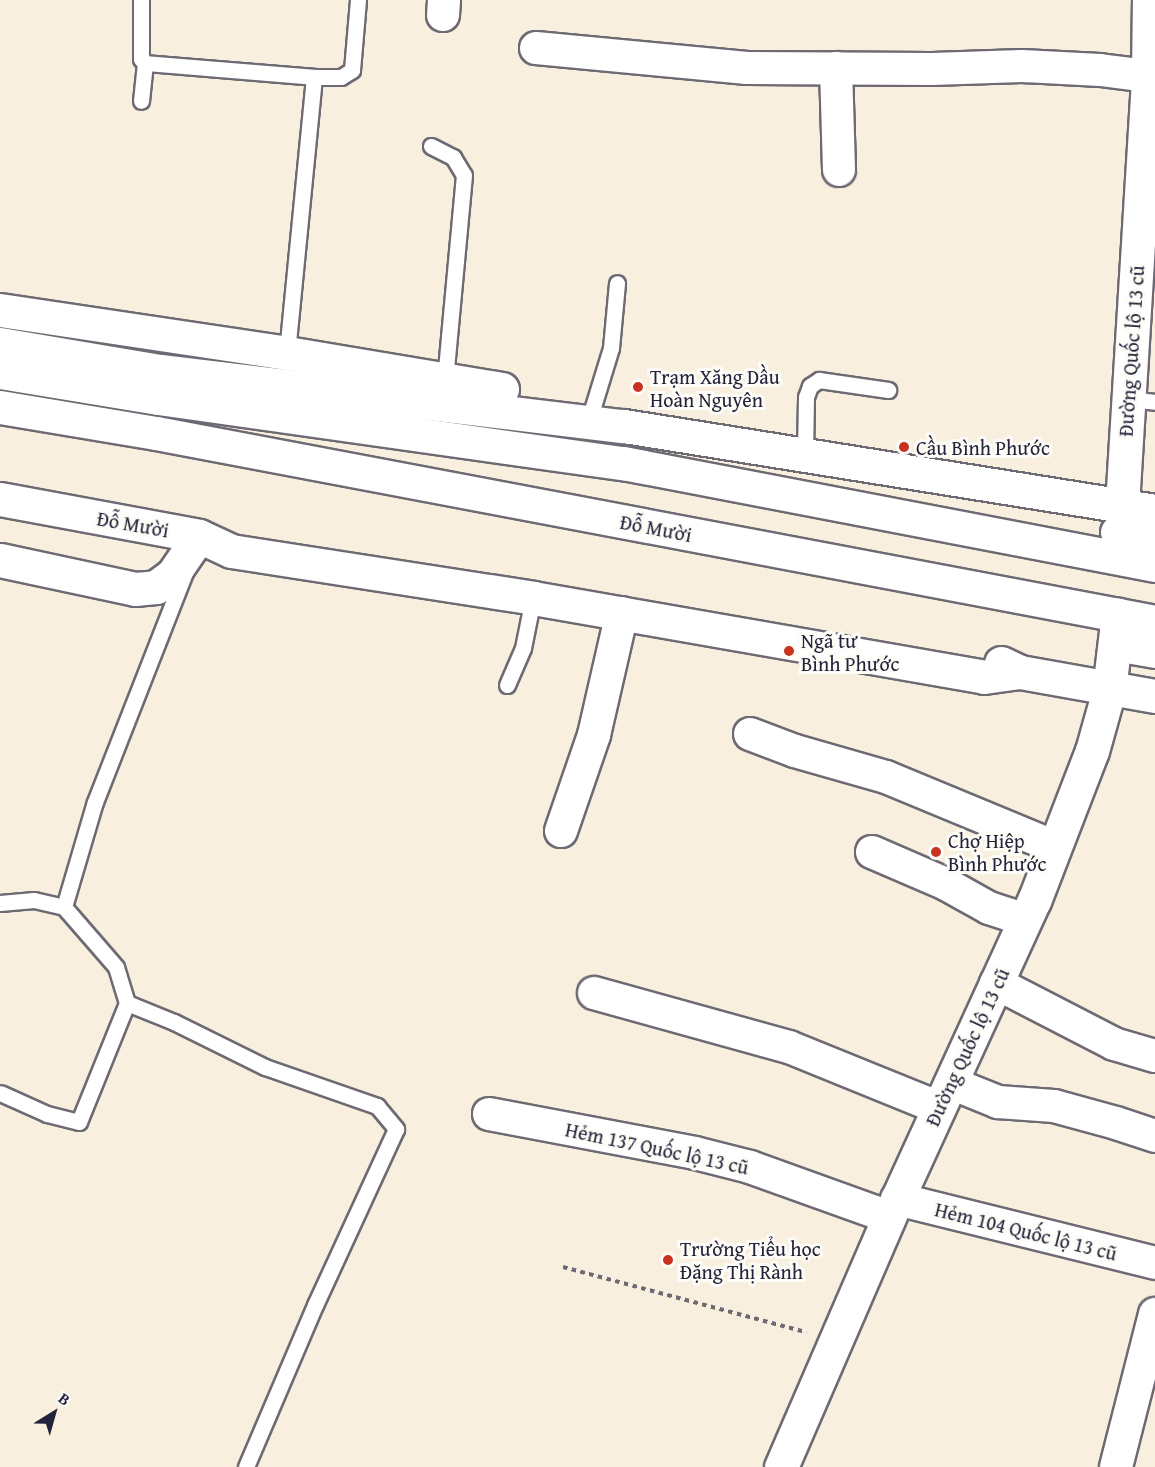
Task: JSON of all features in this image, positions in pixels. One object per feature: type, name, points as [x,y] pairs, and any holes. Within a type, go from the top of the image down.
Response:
[{"type":"main road","name":"Đường Quốc lộ 13 cũ","points":[[1117,532],[1142,400],[1152,77],[1149,0]]},
{"type":"main road","points":[[0,310],[287,353],[532,394],[592,410],[624,426]]},
{"type":"main road","points":[[0,344],[159,385],[623,463],[1155,539]]},
{"type":"main road","points":[[0,372],[624,426],[805,454],[1117,532],[1155,565]]},
{"type":"main road","name":"Đỗ Mười","points":[[0,407],[156,433],[1116,629],[1155,651]]},
{"type":"main road","points":[[623,463],[710,439]]},
{"type":"main road","name":"Đỗ Mười","points":[[0,499],[199,536],[231,550],[622,613],[984,677],[1020,672]]},
{"type":"main road","points":[[1117,532],[1155,511]]},
{"type":"main road","name":"Đỗ Mười","points":[[199,536],[234,530],[985,655],[1020,672],[1109,690],[1155,696]]},
{"type":"main road","points":[[0,561],[135,590],[156,587],[173,574],[199,536]]},
{"type":"main road","name":"Đỗ Mười","points":[[1116,629],[1155,622]]},
{"type":"main road","name":"Đường Quốc lộ 13 cũ","points":[[781,1467],[893,1208],[1025,920],[1055,847],[1092,751],[1109,690],[1116,629]]},
{"type":"street","points":[[536,48],[747,68],[1022,66],[1100,70],[1152,77]]},
{"type":"street","points":[[836,68],[839,170]]},
{"type":"street","points":[[561,831],[594,735],[622,613]]},
{"type":"street","points":[[750,735],[795,751],[886,777],[1055,847]]},
{"type":"street","points":[[872,852],[946,884],[989,908],[1025,920]]},
{"type":"street","points":[[996,983],[1114,1044],[1155,1056]]},
{"type":"street","points":[[594,993],[789,1047],[945,1095],[1054,1106],[1155,1136]]},
{"type":"street","name":"Hẻm 137 Quốc lộ 13 cũ","points":[[489,1114],[695,1153],[893,1208]]},
{"type":"street","name":"Hẻm 104 Quốc lộ 13 cũ","points":[[893,1208],[1155,1263]]},
{"type":"street","points":[[1116,1467],[1155,1314]]},
{"type":"lane","points":[[141,0],[141,59],[145,63],[314,77],[341,77],[352,70],[358,0]]},
{"type":"lane","points":[[141,101],[145,63]]},
{"type":"lane","points":[[287,353],[314,77]]},
{"type":"lane","points":[[431,146],[453,157],[464,175],[445,381]]},
{"type":"lane","points":[[592,410],[612,348],[617,283]]},
{"type":"lane","points":[[805,454],[806,397],[810,386],[819,380],[888,390]]},
{"type":"lane","points":[[64,907],[95,802],[199,536]]},
{"type":"lane","points":[[507,685],[522,648],[533,598]]},
{"type":"lane","points":[[0,903],[34,900],[64,907],[116,967],[127,1003],[79,1122],[47,1113],[0,1093]]},
{"type":"lane","points":[[127,1003],[174,1022],[265,1067],[377,1106],[396,1128],[320,1295],[246,1467]]},
{"type":"path","points":[[563,1267],[836,1340]]},
{"type":"place","name":"Trạm Xăng Dầu Hoàn Nguyên","points":[[638,387]]},
{"type":"place","name":"Cầu Bình Phước","points":[[904,447]]},
{"type":"place","name":"Ngã tư Bình Phước","points":[[789,651]]},
{"type":"place","name":"Chợ Hiệp Bình Phước","points":[[936,852]]},
{"type":"place","name":"Trường Tiểu học Đặng Thị Rành","points":[[668,1260]]}]
